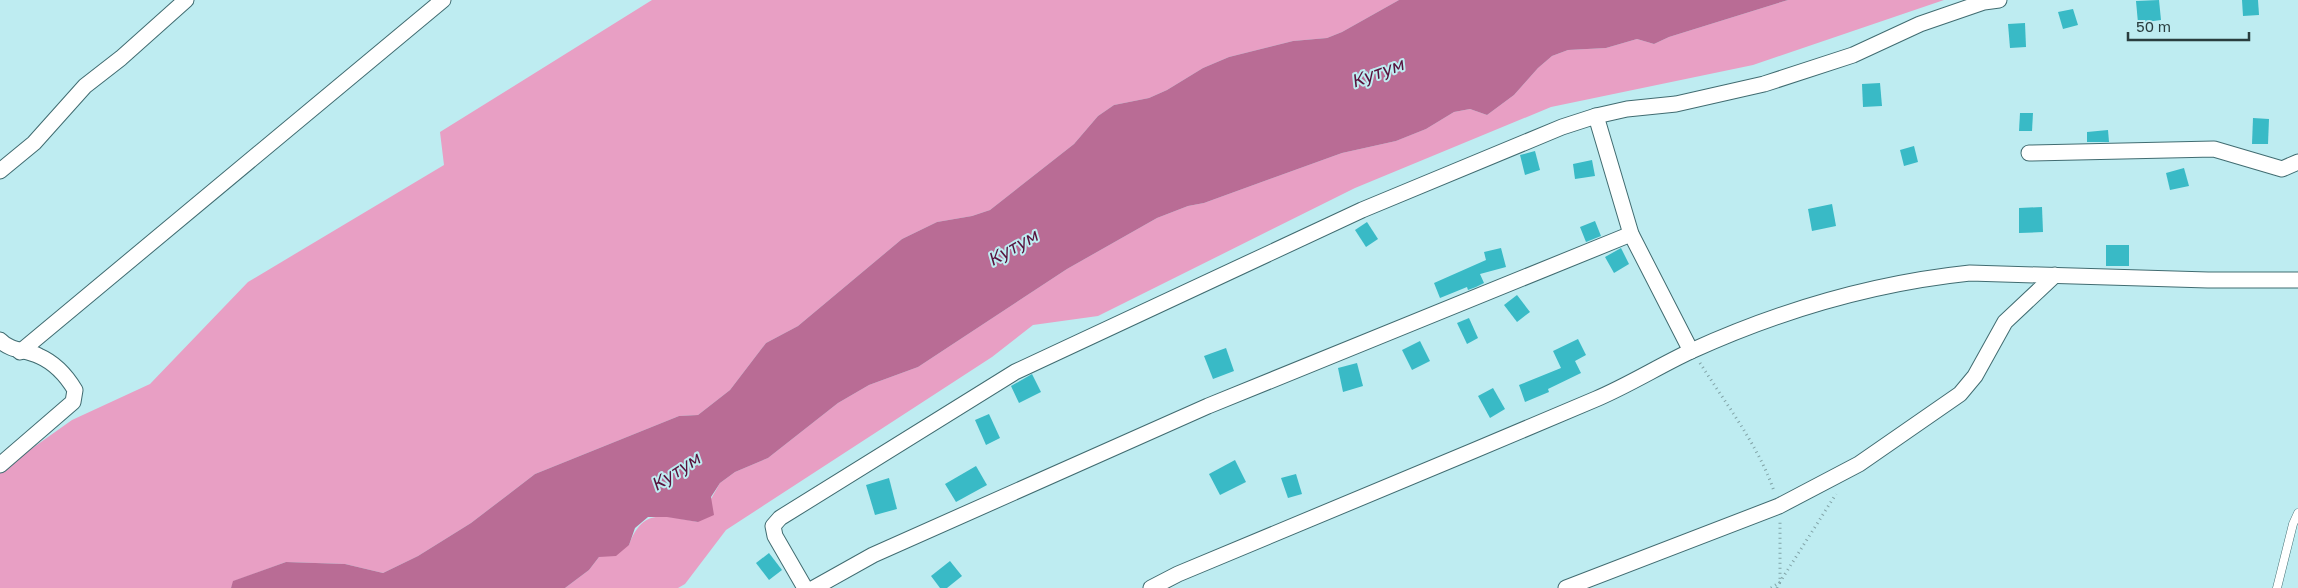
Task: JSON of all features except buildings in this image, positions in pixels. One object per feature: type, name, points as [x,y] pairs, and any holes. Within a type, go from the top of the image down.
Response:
[{"type":"street","points":[[0,171],[34,143],[85,86],[121,58],[186,0]]},
{"type":"street","points":[[20,352],[443,0]]},
{"type":"street","points":[[805,588],[775,536],[773,526],[780,518],[1015,372],[1362,210],[1562,127],[1596,116],[1627,109],[1676,104],[1764,84],[1853,55],[1920,24],[1984,2],[1999,0]]},
{"type":"street","points":[[1596,116],[1631,234],[1691,351]]},
{"type":"street","points":[[2029,153],[2214,149],[2282,169],[2298,162]]},
{"type":"street","points":[[814,588],[873,556],[1208,406],[1631,234]]},
{"type":"street","points":[[1150,588],[1178,574],[1600,398],[1691,351],[1756,324],[1820,302],[1932,277],[1970,273],[2208,280],[2298,280]]},
{"type":"street","points":[[1566,588],[1779,506],[1859,464],[1960,394],[1975,376],[2005,322],[2055,276]]},
{"type":"street","points":[[0,340],[20,352],[38,355],[66,374],[75,390],[73,402],[0,464]]},
{"type":"lane","points":[[2277,588],[2292,524],[2298,513]]},
{"type":"path","points":[[1691,351],[1743,429],[1768,473],[1779,506],[1780,582]]},
{"type":"path","points":[[1777,588],[1838,491]]},
{"type":"path","points":[[1771,588],[1780,582]]},
{"type":"shaded area","points":[[652,0],[1399,0],[1342,32],[1327,38],[1293,41],[1229,57],[1203,68],[1167,90],[1149,98],[1114,105],[1098,116],[1074,144],[990,210],[972,216],[937,222],[902,239],[798,326],[766,343],[730,390],[698,415],[679,416],[535,474],[471,523],[418,556],[383,573],[345,564],[286,562],[234,581],[231,588],[0,588],[0,471],[72,420],[150,384],[248,282],[444,165],[440,132]]},
{"type":"shaded area","points":[[1788,0],[1944,0],[1753,65],[1551,107],[1355,188],[1098,316],[1033,325],[992,357],[726,530],[685,584],[678,588],[565,588],[589,570],[599,557],[629,545],[635,533],[648,519],[665,517],[698,522],[720,483],[735,472],[768,458],[838,403],[869,385],[918,367],[1067,269],[1157,218],[1342,153],[1396,141],[1426,129],[1454,112],[1470,109],[1487,115],[1514,95],[1538,68],[1552,56],[1568,50],[1606,48],[1637,39],[1654,44],[1669,37]]},
{"type":"water","name":"Кутум","points":[[1399,0],[1788,0],[1669,37],[1654,44],[1637,39],[1606,48],[1568,50],[1552,56],[1538,68],[1514,95],[1487,115],[1470,109],[1454,112],[1426,129],[1396,141],[1342,153],[1157,218],[1067,269],[918,367],[869,385],[838,403],[768,458],[735,472],[720,483],[711,497],[714,515],[698,522],[667,517],[648,517],[635,528],[629,545],[616,556],[599,557],[589,570],[565,588],[231,588],[233,581],[286,562],[345,564],[383,573],[418,556],[471,523],[535,474],[679,416],[698,415],[730,390],[766,343],[798,326],[902,239],[937,222],[972,216],[990,210],[1074,144],[1098,116],[1114,105],[1149,98],[1167,90],[1203,68],[1229,57],[1293,41],[1327,38],[1342,32]]}]
